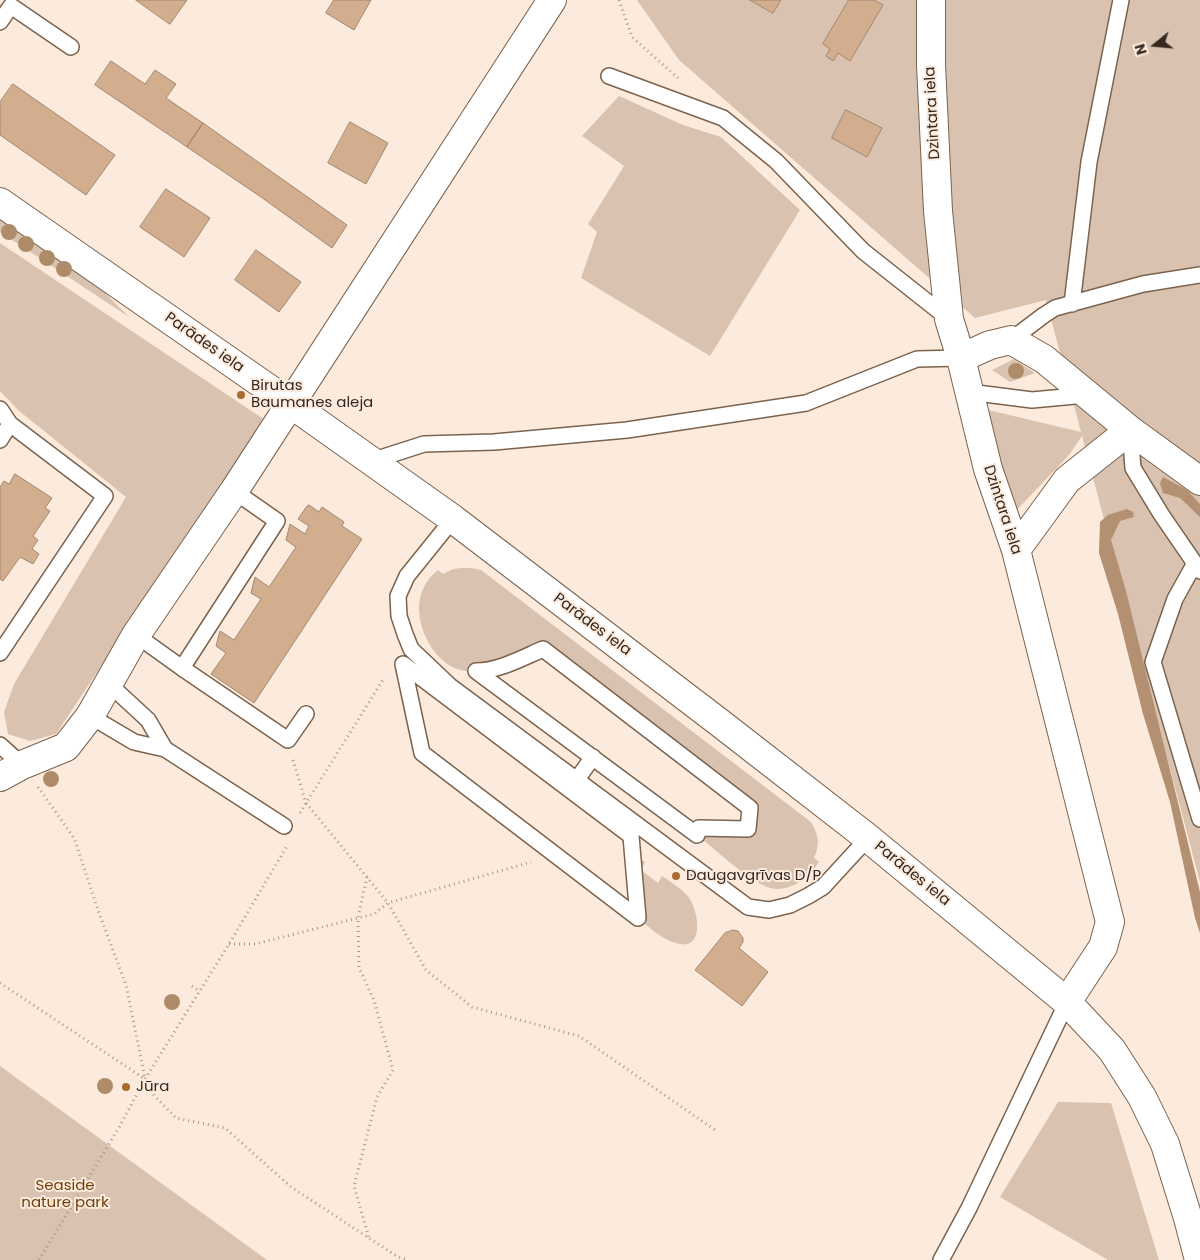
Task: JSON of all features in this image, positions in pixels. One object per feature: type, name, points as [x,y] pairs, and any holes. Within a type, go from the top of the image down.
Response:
[{"type":"street","points":[[11,771],[66,747],[90,716],[136,635],[291,404],[552,0]]},
{"type":"street","name":"Dzintara iela","points":[[931,0],[931,65],[938,211],[949,319],[961,358],[988,469],[1016,550],[1110,922],[1103,948],[1067,1002]]},
{"type":"street","name":"Parādes iela","points":[[0,202],[453,519],[868,838],[1067,1002],[1112,1050],[1142,1097],[1165,1144],[1199,1260]]},
{"type":"street","points":[[961,358],[990,345],[1011,340],[1044,359],[1130,430],[1200,481]]},
{"type":"street","points":[[1016,550],[1067,480],[1130,430]]},
{"type":"lane","points":[[1072,304],[1089,162],[1121,0]]},
{"type":"lane","points":[[0,22],[10,6],[71,47]]},
{"type":"lane","points":[[609,76],[723,118],[776,161],[863,251],[949,319]]},
{"type":"lane","points":[[1011,340],[1055,308],[1143,284],[1200,275]]},
{"type":"lane","points":[[371,461],[424,444],[494,442],[627,430],[806,402],[917,359],[961,358]]},
{"type":"lane","points":[[969,392],[1032,400],[1088,395]]},
{"type":"lane","points":[[0,409],[10,424],[105,496],[0,653]]},
{"type":"lane","points":[[0,440],[10,424]]},
{"type":"lane","points":[[1130,430],[1133,468],[1197,567],[1175,600],[1153,662],[1200,819]]},
{"type":"lane","points":[[182,668],[277,521],[234,491]]},
{"type":"lane","points":[[453,519],[407,576],[398,596],[399,616],[411,649],[450,686],[573,785],[631,836],[638,918],[422,752],[403,664],[573,785],[748,907],[769,910],[790,906],[808,896],[823,887],[868,838]]},
{"type":"lane","points":[[136,635],[288,740],[306,714]]},
{"type":"lane","points":[[542,648],[750,808],[748,829],[699,828],[697,835],[592,757],[476,671],[484,671],[504,665],[542,648]]},
{"type":"lane","points":[[109,684],[148,720],[165,749]]},
{"type":"lane","points":[[90,716],[134,742],[165,749],[291,822]]},
{"type":"lane","points":[[0,745],[11,771]]},
{"type":"lane","points":[[573,785],[592,757]]},
{"type":"lane","points":[[941,1260],[969,1208],[1067,1002]]},
{"type":"path","points":[[619,0],[632,37],[681,81]]},
{"type":"path","points":[[291,822],[306,803],[396,659],[411,649]]},
{"type":"path","points":[[288,740],[306,803],[388,903],[426,970],[472,1007],[579,1036],[718,1132]]},
{"type":"path","points":[[11,771],[74,838],[99,914],[126,985],[145,1079]]},
{"type":"path","points":[[39,1260],[121,1124],[145,1079],[290,841]]},
{"type":"path","points":[[229,944],[255,944],[374,914],[388,903],[532,862]]},
{"type":"path","points":[[367,877],[358,918],[359,968],[374,1000],[393,1070],[377,1097],[354,1186],[370,1238]]},
{"type":"path","points":[[0,983],[145,1079]]},
{"type":"path","points":[[192,986],[199,991]]},
{"type":"path","points":[[142,1086],[148,1089],[176,1118],[225,1128],[291,1186],[398,1257],[408,1260]]},
{"type":"green space","points":[[637,0],[1200,0],[1200,882],[1082,436],[1069,455],[1013,514],[984,409],[1081,432],[1046,300],[975,318],[679,60]]},
{"type":"green space","points":[[619,96],[683,125],[721,137],[800,210],[710,356],[581,278],[597,232],[588,224],[624,166],[582,136]]},
{"type":"green space","points":[[0,219],[97,285],[129,317],[0,232]]},
{"type":"green space","points":[[0,243],[265,420],[56,734],[30,741],[8,734],[4,712],[14,684],[126,497],[18,410],[0,391]]},
{"type":"green space","points":[[1014,359],[1035,373],[1010,382],[992,370]]},
{"type":"green space","points":[[453,569],[481,570],[811,822],[818,840],[814,858],[819,862],[811,873],[789,887],[776,889],[757,882],[724,858],[697,835],[748,829],[750,808],[543,649],[485,670],[466,671],[455,668],[445,662],[437,654],[424,633],[420,621],[420,598],[427,582],[438,570],[443,574]]},
{"type":"green space","points":[[632,853],[645,862],[641,870],[658,883],[662,876],[678,887],[689,898],[694,908],[697,925],[697,932],[690,943],[683,944],[668,940],[638,918]]},
{"type":"green space","name":"Seaside nature park","points":[[0,1066],[267,1260],[0,1260]]},
{"type":"green space","points":[[1058,1102],[1111,1103],[1159,1260],[1108,1260],[1000,1197]]},
{"type":"shaded area","points":[[1163,477],[1187,490],[1200,504],[1200,517],[1180,498],[1163,493],[1160,483]]},
{"type":"shaded area","points":[[1127,509],[1133,512],[1134,517],[1120,521],[1111,540],[1126,591],[1200,892],[1200,933],[1195,918],[1170,802],[1143,714],[1118,614],[1099,553],[1100,522],[1108,515]]},
{"type":"building","points":[[136,0],[187,0],[170,24]]},
{"type":"building","points":[[334,0],[371,0],[354,30],[326,13]]},
{"type":"building","points":[[750,0],[781,0],[773,13]]},
{"type":"building","points":[[849,0],[874,0],[883,5],[850,61],[838,53],[833,61],[826,56],[830,49],[823,44]]},
{"type":"building","points":[[111,61],[145,84],[155,70],[176,84],[166,98],[203,123],[187,147],[95,85]]},
{"type":"building","points":[[13,84],[115,155],[86,195],[0,135],[0,102]]},
{"type":"building","points":[[846,110],[882,128],[867,157],[832,138]]},
{"type":"building","points":[[350,122],[388,143],[366,184],[328,163]]},
{"type":"building","points":[[203,123],[347,225],[332,248],[187,147]]},
{"type":"building","points":[[166,189],[210,218],[184,257],[140,227]]},
{"type":"building","points":[[256,250],[301,282],[279,312],[235,280]]},
{"type":"building","points":[[15,474],[52,498],[45,508],[50,511],[33,536],[38,540],[32,549],[39,554],[33,564],[20,557],[3,581],[0,579],[0,487],[4,481],[9,484]]},
{"type":"building","points":[[309,505],[319,512],[322,507],[344,522],[342,526],[362,539],[254,703],[211,674],[226,653],[216,646],[220,631],[234,640],[261,599],[251,593],[255,577],[269,587],[296,547],[286,540],[290,524],[305,534],[309,526],[298,519]]},
{"type":"building","points":[[733,930],[738,931],[743,938],[739,948],[768,972],[742,1006],[695,970],[725,933]]},
{"type":"place","name":"Birutas Baumanes aleja","points":[[241,395]]},
{"type":"place","name":"Daugavgrīvas D/P","points":[[676,876]]},
{"type":"place","name":"Jūra","points":[[126,1087]]}]
